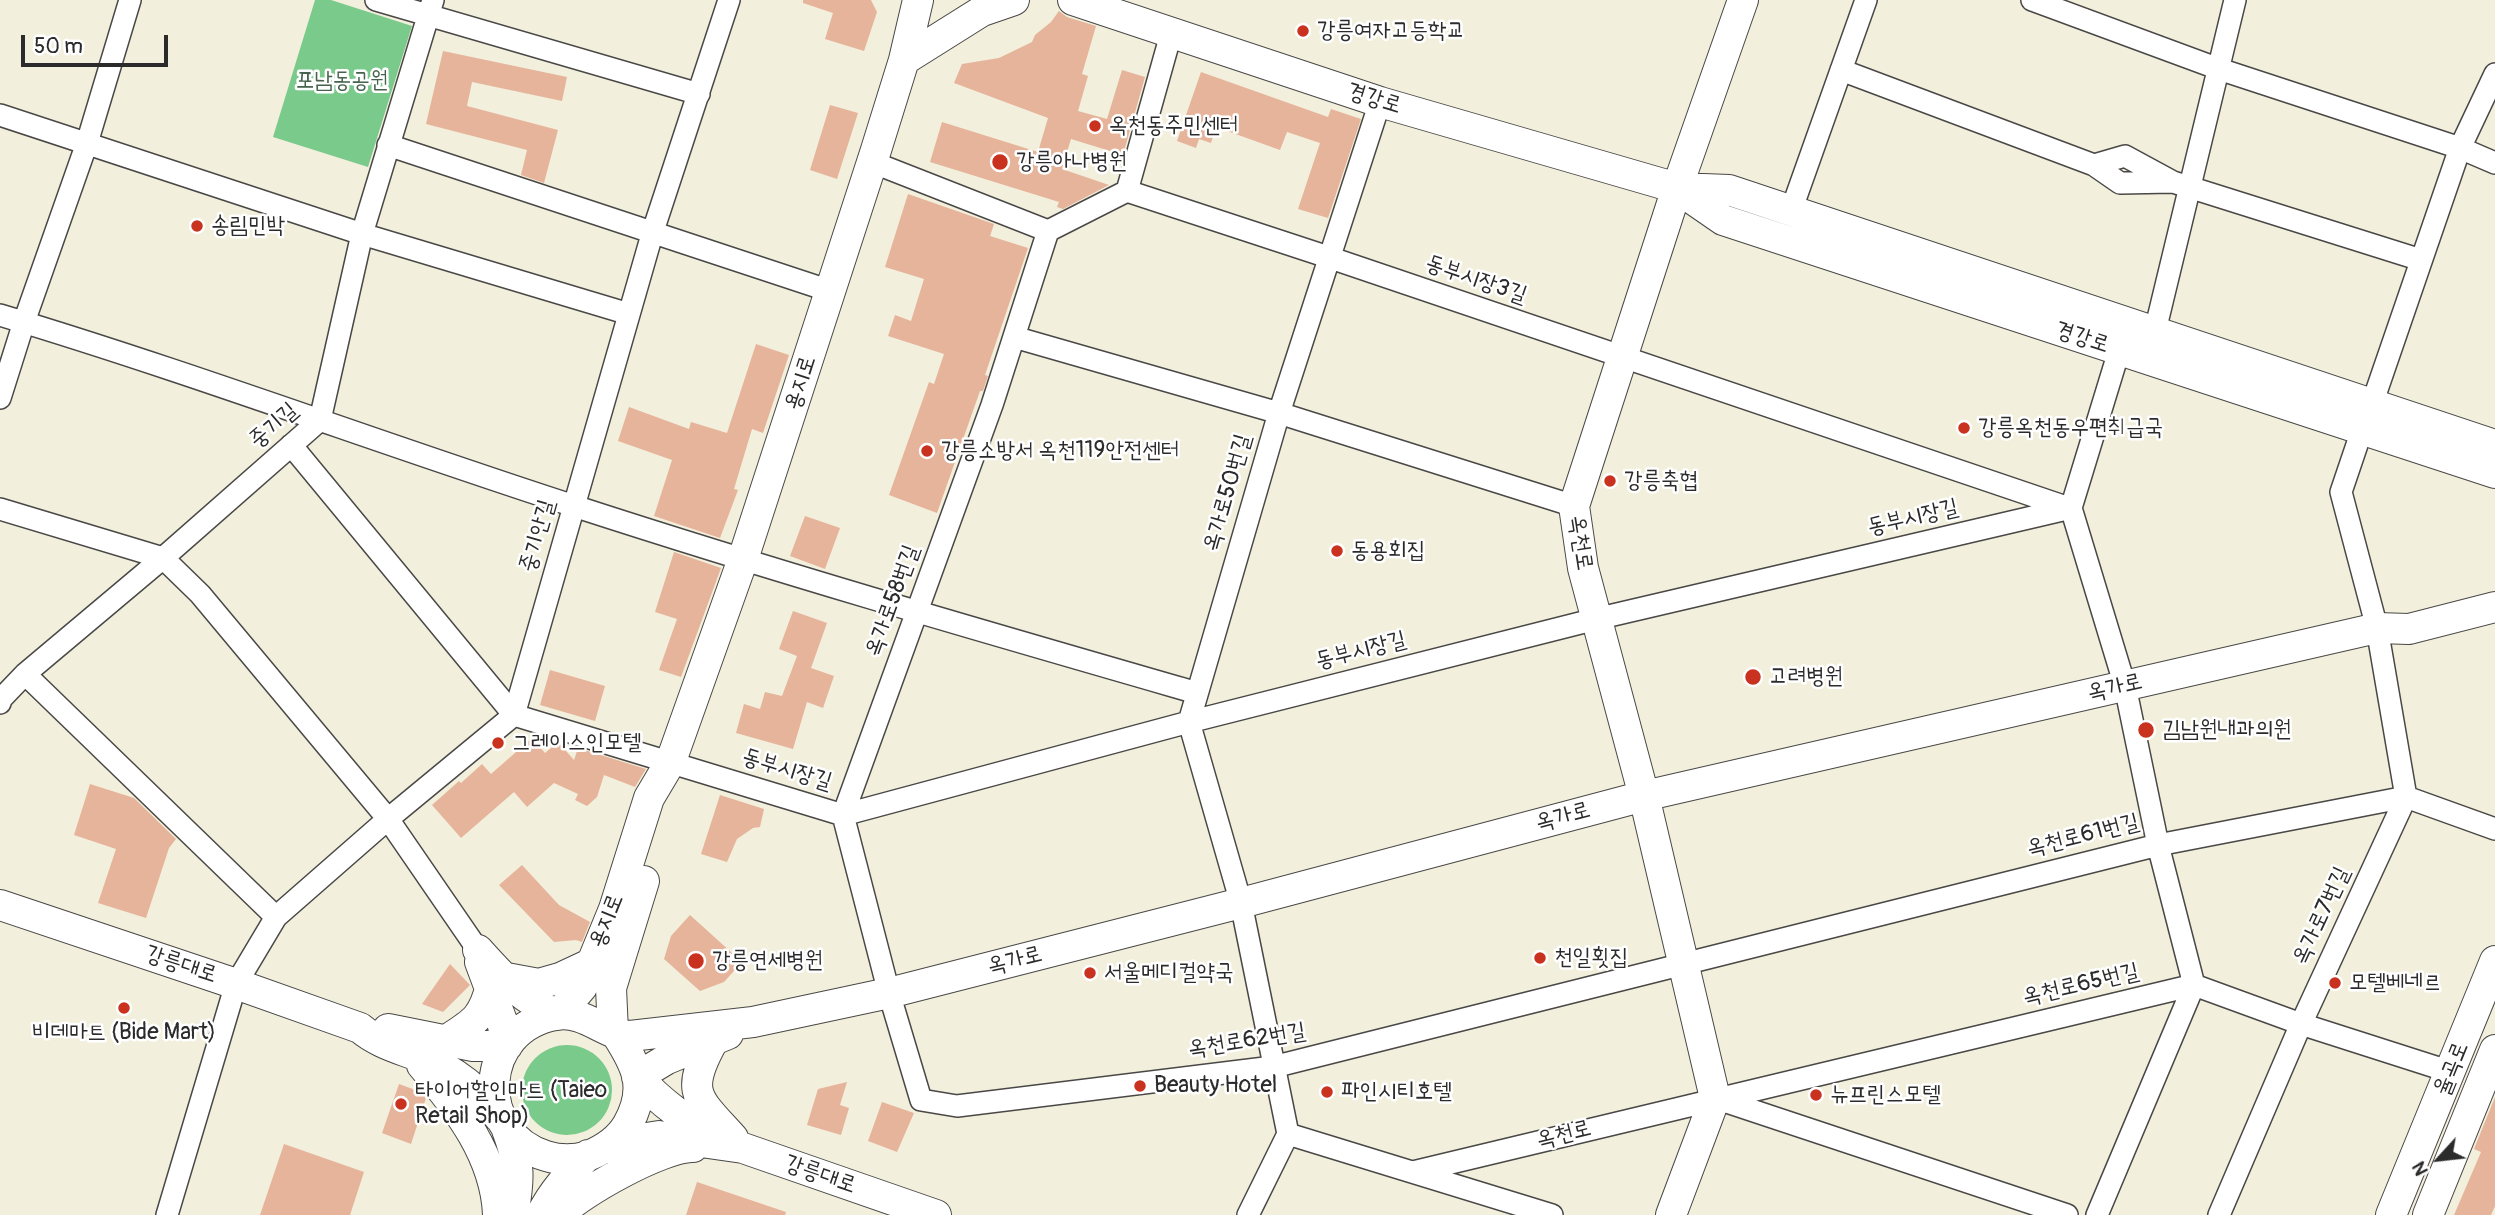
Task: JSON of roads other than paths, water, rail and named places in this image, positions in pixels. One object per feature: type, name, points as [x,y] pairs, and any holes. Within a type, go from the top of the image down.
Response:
[{"type":"street","points":[[0,398],[87,143],[130,0]]},
{"type":"street","points":[[376,0],[431,7],[699,94]]},
{"type":"street","name":"중기안길","points":[[514,715],[653,231],[729,0]]},
{"type":"street","name":"용지로","points":[[558,1015],[582,987],[614,909],[649,798],[671,761],[743,559],[904,60],[918,0]]},
{"type":"street","points":[[904,60],[982,11],[1014,0]]},
{"type":"street","name":"경강로","points":[[1073,0],[1380,102],[1677,188],[1730,190],[2155,331],[2367,417],[2495,473]]},
{"type":"street","name":"옥천로","points":[[1413,1172],[1715,1098],[1644,796],[1583,568],[1574,506],[1677,188],[1743,0]]},
{"type":"street","points":[[1791,211],[1866,0]]},
{"type":"street","points":[[2032,0],[2219,69],[2460,148],[2495,163]]},
{"type":"street","points":[[2155,331],[2181,185],[2219,69],[2235,0]]},
{"type":"street","name":"중기길","points":[[0,700],[25,674],[163,558],[320,419],[362,234],[431,7]]},
{"type":"street","points":[[872,162],[1048,231],[1127,191],[1171,34]]},
{"type":"street","points":[[1841,70],[2094,165],[2125,156],[2181,185],[2421,260]]},
{"type":"street","points":[[2495,74],[2460,148],[2341,492],[2377,628],[2406,797],[2495,829]]},
{"type":"street","name":"옥가로50번길","points":[[1288,1134],[1241,903],[1189,722],[1279,413],[1380,102]]},
{"type":"street","points":[[0,114],[362,234],[629,314]]},
{"type":"street","points":[[388,145],[830,290]]},
{"type":"street","name":"경강로","points":[[1677,188],[1723,220],[2119,351],[2367,417],[2495,445]]},
{"type":"street","name":"동부시장3길","points":[[1127,191],[2071,508]]},
{"type":"street","name":"옥가로58번길","points":[[843,815],[992,405],[1048,231]]},
{"type":"street","points":[[0,315],[320,419],[573,506],[916,612],[1196,693]]},
{"type":"street","points":[[1014,337],[1279,413],[1574,506]]},
{"type":"street","points":[[2098,1215],[2194,985],[2158,845],[2125,686],[2071,508],[2119,351]]},
{"type":"street","points":[[167,1215],[236,984],[276,917],[388,819],[514,715],[291,445]]},
{"type":"street","name":"동부시장길","points":[[514,715],[843,815],[1189,722],[1596,619],[2071,508]]},
{"type":"street","points":[[0,509],[163,558],[201,594],[388,819],[478,950],[496,981],[507,1046]]},
{"type":"street","name":"옥가로","points":[[2377,628],[2401,612],[2495,588]]},
{"type":"street","name":"옥가로","points":[[753,1022],[889,993],[1644,796],[2377,628],[2409,629],[2495,607]]},
{"type":"street","points":[[25,674],[276,917]]},
{"type":"street","name":"용지로","points":[[615,1034],[611,988],[666,806],[671,761]]},
{"type":"street","name":"옥천로61번길","points":[[1683,962],[2158,845],[2406,797]]},
{"type":"street","name":"옥가로7번길","points":[[2219,1215],[2301,1024],[2406,797]]},
{"type":"street","points":[[843,815],[889,993]]},
{"type":"street","name":"강릉대로","points":[[0,905],[360,1028]]},
{"type":"street","name":"율곡로","points":[[2391,1215],[2495,961]]},
{"type":"street","name":"옥천로62번길","points":[[889,993],[921,1100],[957,1105],[1273,1067],[1683,962]]},
{"type":"street","points":[[496,981],[539,984],[590,964]]},
{"type":"street","points":[[496,981],[535,1005],[558,1015]]},
{"type":"street","points":[[445,1041],[479,1016],[496,981]]},
{"type":"street","points":[[2194,985],[2301,1024],[2451,1072],[2488,1089]]},
{"type":"street","name":"옥천로65번길","points":[[1715,1098],[2194,985]]},
{"type":"street","points":[[611,988],[620,1008],[631,1021],[647,1028],[675,1031]]},
{"type":"street","points":[[513,1215],[519,1183],[517,1156],[494,1097],[494,1074],[502,1052],[516,1034],[535,1021],[558,1015],[581,1016],[615,1034],[640,1036],[753,1022]]},
{"type":"street","points":[[637,1076],[667,1059],[753,1022]]},
{"type":"street","points":[[360,1028],[375,1027],[473,1046],[507,1046]]},
{"type":"street","points":[[360,1028],[375,1040],[427,1059],[463,1080],[491,1105],[514,1138],[533,1152],[555,1159],[580,1159],[634,1140],[659,1136],[743,1149]]},
{"type":"street","points":[[541,1215],[566,1176],[622,1134],[634,1112],[639,1088],[635,1063],[615,1034]]},
{"type":"street","points":[[713,1041],[696,1076],[697,1094],[743,1149]]},
{"type":"street","points":[[2428,1215],[2488,1089],[2495,1050]]},
{"type":"street","points":[[413,1054],[470,1127],[498,1196],[498,1215]]},
{"type":"street","points":[[637,1076],[653,1093],[689,1122],[743,1149]]},
{"type":"street","points":[[1671,1215],[1715,1098],[2067,1215]]},
{"type":"street","points":[[1248,1215],[1288,1134],[1552,1215]]},
{"type":"street","points":[[559,1215],[604,1184],[662,1154],[685,1147],[743,1149]]},
{"type":"street","name":"강릉대로","points":[[743,1149],[936,1215]]},
{"type":"place","name":"강릉여자고등학교","points":[[1303,31]]},
{"type":"place","name":"옥천동주민센터","points":[[1095,126]]},
{"type":"place","name":"강릉아나병원","points":[[1000,162]]},
{"type":"place","name":"송림민박","points":[[197,226]]},
{"type":"place","name":"강릉옥천동우편취급국","points":[[1964,428]]},
{"type":"place","name":"강릉소방서 옥천119안전센터","points":[[927,451]]},
{"type":"place","name":"강릉축협","points":[[1610,481]]},
{"type":"place","name":"동용회집","points":[[1337,551]]},
{"type":"place","name":"고려병원","points":[[1753,677]]},
{"type":"place","name":"김남원내과의원","points":[[2146,730]]},
{"type":"place","name":"그레이스인모텔","points":[[498,743]]},
{"type":"place","name":"천일횟집","points":[[1540,958]]},
{"type":"place","name":"강릉연세병원","points":[[696,961]]},
{"type":"place","name":"서울메디컬약국","points":[[1090,973]]},
{"type":"place","name":"모텔베네르","points":[[2335,983]]},
{"type":"place","name":"비데마트 (Bide Mart)","points":[[124,1008]]},
{"type":"place","name":"Beauty Hotel","points":[[1140,1086]]},
{"type":"place","name":"파인시티호텔","points":[[1327,1092]]},
{"type":"place","name":"뉴프린스모텔","points":[[1816,1095]]},
{"type":"place","name":"타이어할인마트 (Taieo Retail Shop)","points":[[401,1104]]},
{"type":"park label","name":"포남동공원","points":[[342,81]]}]
